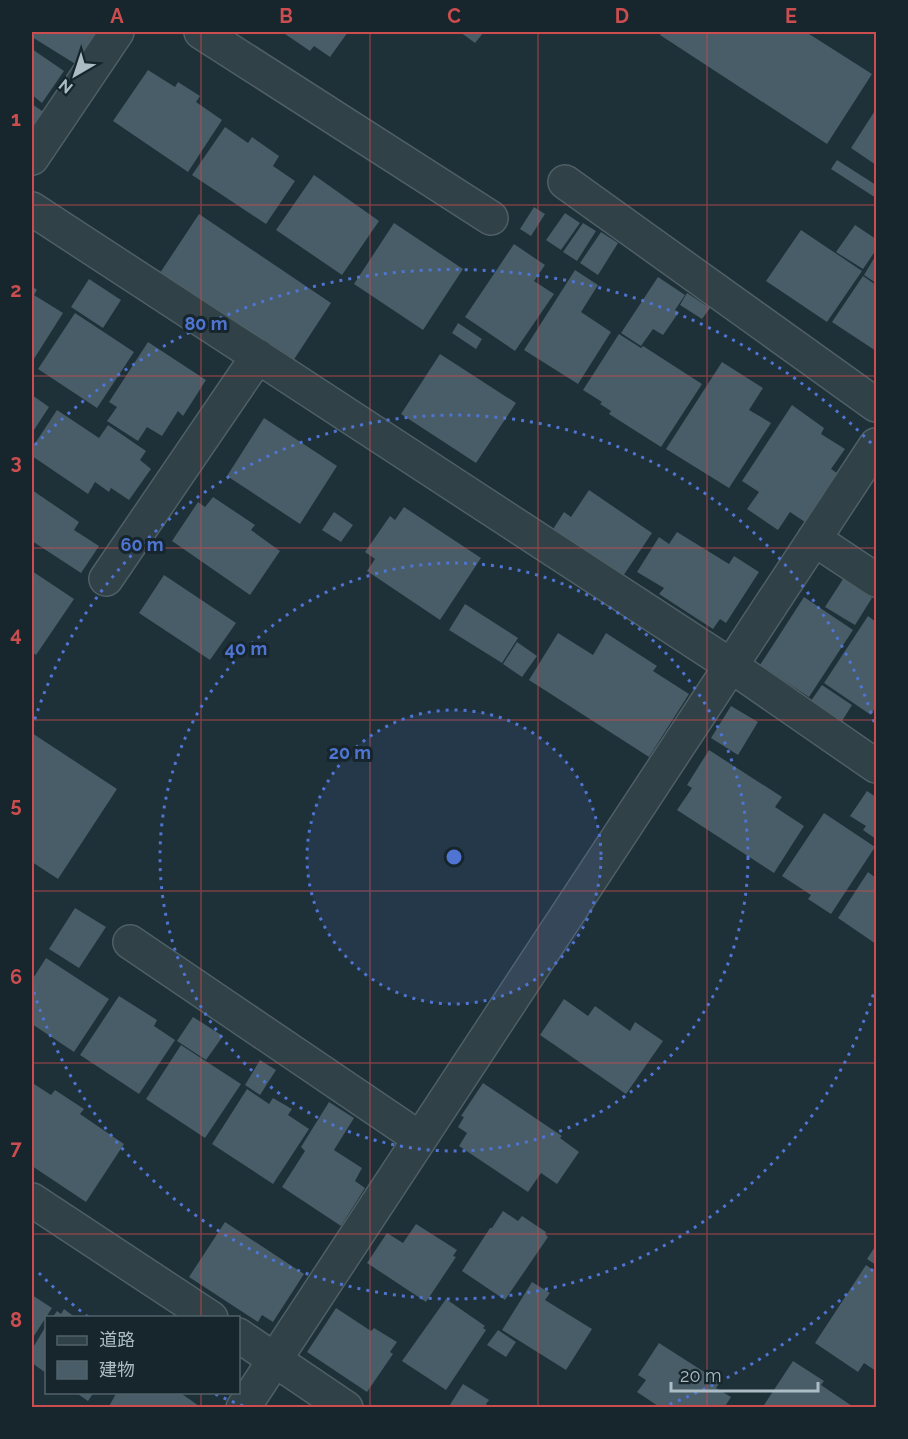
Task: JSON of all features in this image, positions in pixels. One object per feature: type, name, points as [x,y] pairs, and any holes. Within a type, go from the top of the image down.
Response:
[{"type":"street","points":[[32,159],[117,32]]},
{"type":"street","points":[[201,32],[491,218]]},
{"type":"street","points":[[565,182],[876,405]]},
{"type":"street","points":[[32,209],[730,665],[876,766]]},
{"type":"street","points":[[106,579],[258,356]]},
{"type":"street","points":[[243,1407],[876,445]]},
{"type":"street","points":[[814,539],[876,580]]},
{"type":"street","points":[[130,942],[419,1138]]},
{"type":"street","points":[[32,1200],[209,1316]]},
{"type":"street","points":[[240,1336],[346,1407]]},
{"type":"building","points":[[32,32],[97,32],[77,65],[32,37]]},
{"type":"building","points":[[282,32],[348,32],[330,57],[314,46],[310,51]]},
{"type":"building","points":[[460,32],[484,32],[475,43]]},
{"type":"building","points":[[662,32],[806,32],[872,74],[827,144],[660,35]]},
{"type":"building","points":[[32,49],[64,71],[42,103],[32,95]]},
{"type":"building","points":[[148,70],[175,87],[178,82],[200,96],[196,102],[222,120],[188,172],[113,121]]},
{"type":"building","points":[[32,104],[45,113],[32,132]]},
{"type":"building","points":[[876,109],[876,165],[851,148]]},
{"type":"building","points":[[225,127],[248,143],[252,137],[279,156],[273,166],[295,181],[266,224],[192,175]]},
{"type":"building","points":[[837,160],[876,185],[876,198],[831,169]]},
{"type":"building","points":[[314,175],[379,221],[342,275],[276,230]]},
{"type":"building","points":[[534,207],[545,214],[531,236],[520,229]]},
{"type":"building","points":[[565,213],[580,223],[561,250],[546,240]]},
{"type":"building","points":[[199,214],[331,303],[291,364],[158,276]]},
{"type":"building","points":[[394,223],[463,269],[423,330],[354,284]]},
{"type":"building","points":[[583,223],[596,231],[577,261],[563,252]]},
{"type":"building","points":[[855,225],[876,239],[876,250],[863,269],[836,252]]},
{"type":"building","points":[[801,230],[862,271],[827,322],[766,281]]},
{"type":"building","points":[[601,232],[618,243],[598,275],[580,263]]},
{"type":"building","points":[[514,244],[545,265],[534,281],[554,294],[515,351],[465,317]]},
{"type":"building","points":[[876,255],[876,283],[864,275]]},
{"type":"building","points":[[575,270],[598,285],[581,312],[611,332],[578,384],[524,350]]},
{"type":"building","points":[[863,276],[876,285],[876,351],[832,322]]},
{"type":"building","points":[[658,277],[685,295],[675,310],[679,312],[663,335],[653,329],[641,346],[621,333]]},
{"type":"building","points":[[89,279],[121,300],[103,328],[71,307]]},
{"type":"building","points":[[32,286],[37,290],[34,295],[63,313],[32,362]]},
{"type":"building","points":[[687,293],[710,308],[702,319],[680,305]]},
{"type":"building","points":[[75,313],[134,352],[97,408],[38,369]]},
{"type":"building","points":[[458,323],[482,339],[476,349],[452,333]]},
{"type":"building","points":[[619,334],[641,348],[643,346],[702,384],[661,447],[609,414],[611,411],[600,404],[602,402],[583,390]]},
{"type":"building","points":[[148,342],[206,380],[183,416],[178,411],[162,436],[147,427],[138,441],[107,421],[117,407],[109,402]]},
{"type":"building","points":[[440,354],[516,403],[476,463],[401,414]]},
{"type":"building","points":[[722,362],[763,388],[749,410],[771,423],[729,488],[666,449]]},
{"type":"building","points":[[32,395],[49,407],[32,433]]},
{"type":"building","points":[[792,405],[824,428],[821,434],[845,449],[831,469],[837,473],[805,522],[790,512],[778,530],[747,509],[759,492],[742,481]]},
{"type":"building","points":[[57,410],[99,438],[108,425],[146,451],[140,460],[151,469],[129,500],[111,488],[109,492],[95,482],[88,494],[32,456],[32,448]]},
{"type":"building","points":[[264,418],[337,466],[300,524],[227,476]]},
{"type":"building","points":[[32,490],[79,522],[74,530],[99,546],[81,573],[32,541]]},
{"type":"building","points":[[589,490],[652,533],[621,579],[548,537],[564,512],[571,517]]},
{"type":"building","points":[[213,497],[255,525],[251,530],[280,551],[250,595],[172,541],[198,502],[205,507]]},
{"type":"building","points":[[404,507],[481,558],[440,620],[367,571],[375,559],[365,552],[390,516],[395,520]]},
{"type":"building","points":[[334,512],[353,525],[341,542],[322,530]]},
{"type":"building","points":[[677,532],[729,564],[734,556],[759,572],[726,623],[720,619],[713,629],[659,594],[664,588],[637,572],[659,537],[669,544]]},
{"type":"building","points":[[32,571],[74,599],[36,655],[32,652]]},
{"type":"building","points":[[164,575],[236,623],[210,660],[139,613]]},
{"type":"building","points":[[843,579],[872,598],[855,625],[825,607]]},
{"type":"building","points":[[804,597],[853,630],[809,697],[760,665]]},
{"type":"building","points":[[465,604],[518,638],[502,663],[449,630]]},
{"type":"building","points":[[868,616],[876,622],[876,706],[871,715],[824,683]]},
{"type":"building","points":[[558,633],[593,655],[606,633],[657,666],[653,671],[689,694],[649,757],[529,680]]},
{"type":"building","points":[[517,642],[537,656],[522,677],[503,664]]},
{"type":"building","points":[[822,685],[852,705],[837,729],[806,708]]},
{"type":"building","points":[[731,706],[758,722],[738,755],[711,738]]},
{"type":"building","points":[[32,733],[117,789],[58,879],[32,862]]},
{"type":"building","points":[[709,750],[782,797],[775,807],[804,826],[774,873],[677,810],[692,788],[687,785]]},
{"type":"building","points":[[867,791],[876,797],[876,839],[863,830],[866,826],[850,816]]},
{"type":"building","points":[[824,813],[875,847],[831,914],[808,899],[811,895],[782,876]]},
{"type":"building","points":[[868,872],[876,878],[876,944],[838,918]]},
{"type":"building","points":[[75,908],[106,927],[79,968],[49,949]]},
{"type":"building","points":[[46,958],[109,999],[74,1052],[32,1024],[32,980]]},
{"type":"building","points":[[119,996],[157,1020],[154,1026],[175,1040],[139,1094],[80,1055]]},
{"type":"building","points":[[564,999],[588,1016],[595,1006],[630,1031],[635,1022],[663,1041],[626,1094],[540,1035]]},
{"type":"building","points":[[193,1017],[223,1036],[206,1060],[177,1041]]},
{"type":"building","points":[[181,1045],[241,1084],[205,1138],[146,1099]]},
{"type":"building","points":[[260,1060],[276,1070],[260,1095],[245,1085]]},
{"type":"building","points":[[483,1083],[562,1136],[560,1138],[579,1152],[557,1184],[541,1173],[528,1192],[459,1146],[467,1133],[458,1127],[464,1117],[461,1116]]},
{"type":"building","points":[[34,1084],[51,1095],[55,1090],[84,1109],[80,1114],[124,1144],[86,1202],[32,1166],[32,1088]]},
{"type":"building","points":[[247,1089],[269,1104],[273,1098],[292,1109],[288,1115],[309,1129],[273,1184],[212,1144]]},
{"type":"building","points":[[329,1102],[354,1118],[334,1150],[362,1168],[355,1181],[365,1188],[341,1226],[282,1187],[305,1151],[301,1147]]},
{"type":"building","points":[[503,1211],[518,1221],[522,1216],[546,1232],[548,1237],[505,1300],[462,1271]]},
{"type":"building","points":[[225,1222],[304,1274],[273,1322],[262,1315],[258,1322],[189,1277]]},
{"type":"building","points":[[416,1224],[457,1250],[453,1256],[456,1257],[426,1302],[367,1263],[387,1233],[403,1243]]},
{"type":"building","points":[[876,1245],[876,1265],[867,1259]]},
{"type":"building","points":[[866,1265],[876,1272],[876,1371],[864,1363],[858,1372],[815,1343]]},
{"type":"building","points":[[532,1282],[550,1293],[545,1300],[592,1329],[566,1370],[502,1330]]},
{"type":"building","points":[[32,1295],[52,1308],[32,1339]]},
{"type":"building","points":[[446,1299],[485,1326],[483,1328],[486,1330],[446,1390],[402,1361]]},
{"type":"building","points":[[336,1308],[371,1331],[374,1328],[397,1342],[390,1352],[393,1354],[367,1392],[307,1352]]},
{"type":"building","points":[[64,1309],[73,1316],[53,1316],[57,1311],[61,1314]]},
{"type":"building","points":[[45,1328],[45,1372],[32,1363],[32,1349]]},
{"type":"building","points":[[498,1330],[516,1342],[506,1357],[487,1345]]},
{"type":"building","points":[[659,1343],[720,1382],[716,1388],[731,1397],[724,1408],[661,1408],[637,1392],[646,1380],[638,1375]]},
{"type":"building","points":[[793,1361],[824,1381],[821,1385],[855,1408],[762,1408]]},
{"type":"building","points":[[463,1384],[489,1400],[486,1404],[491,1408],[448,1408]]},
{"type":"building","points":[[78,1394],[93,1394],[88,1401]]},
{"type":"building","points":[[116,1394],[182,1394],[202,1408],[108,1408]]}]
